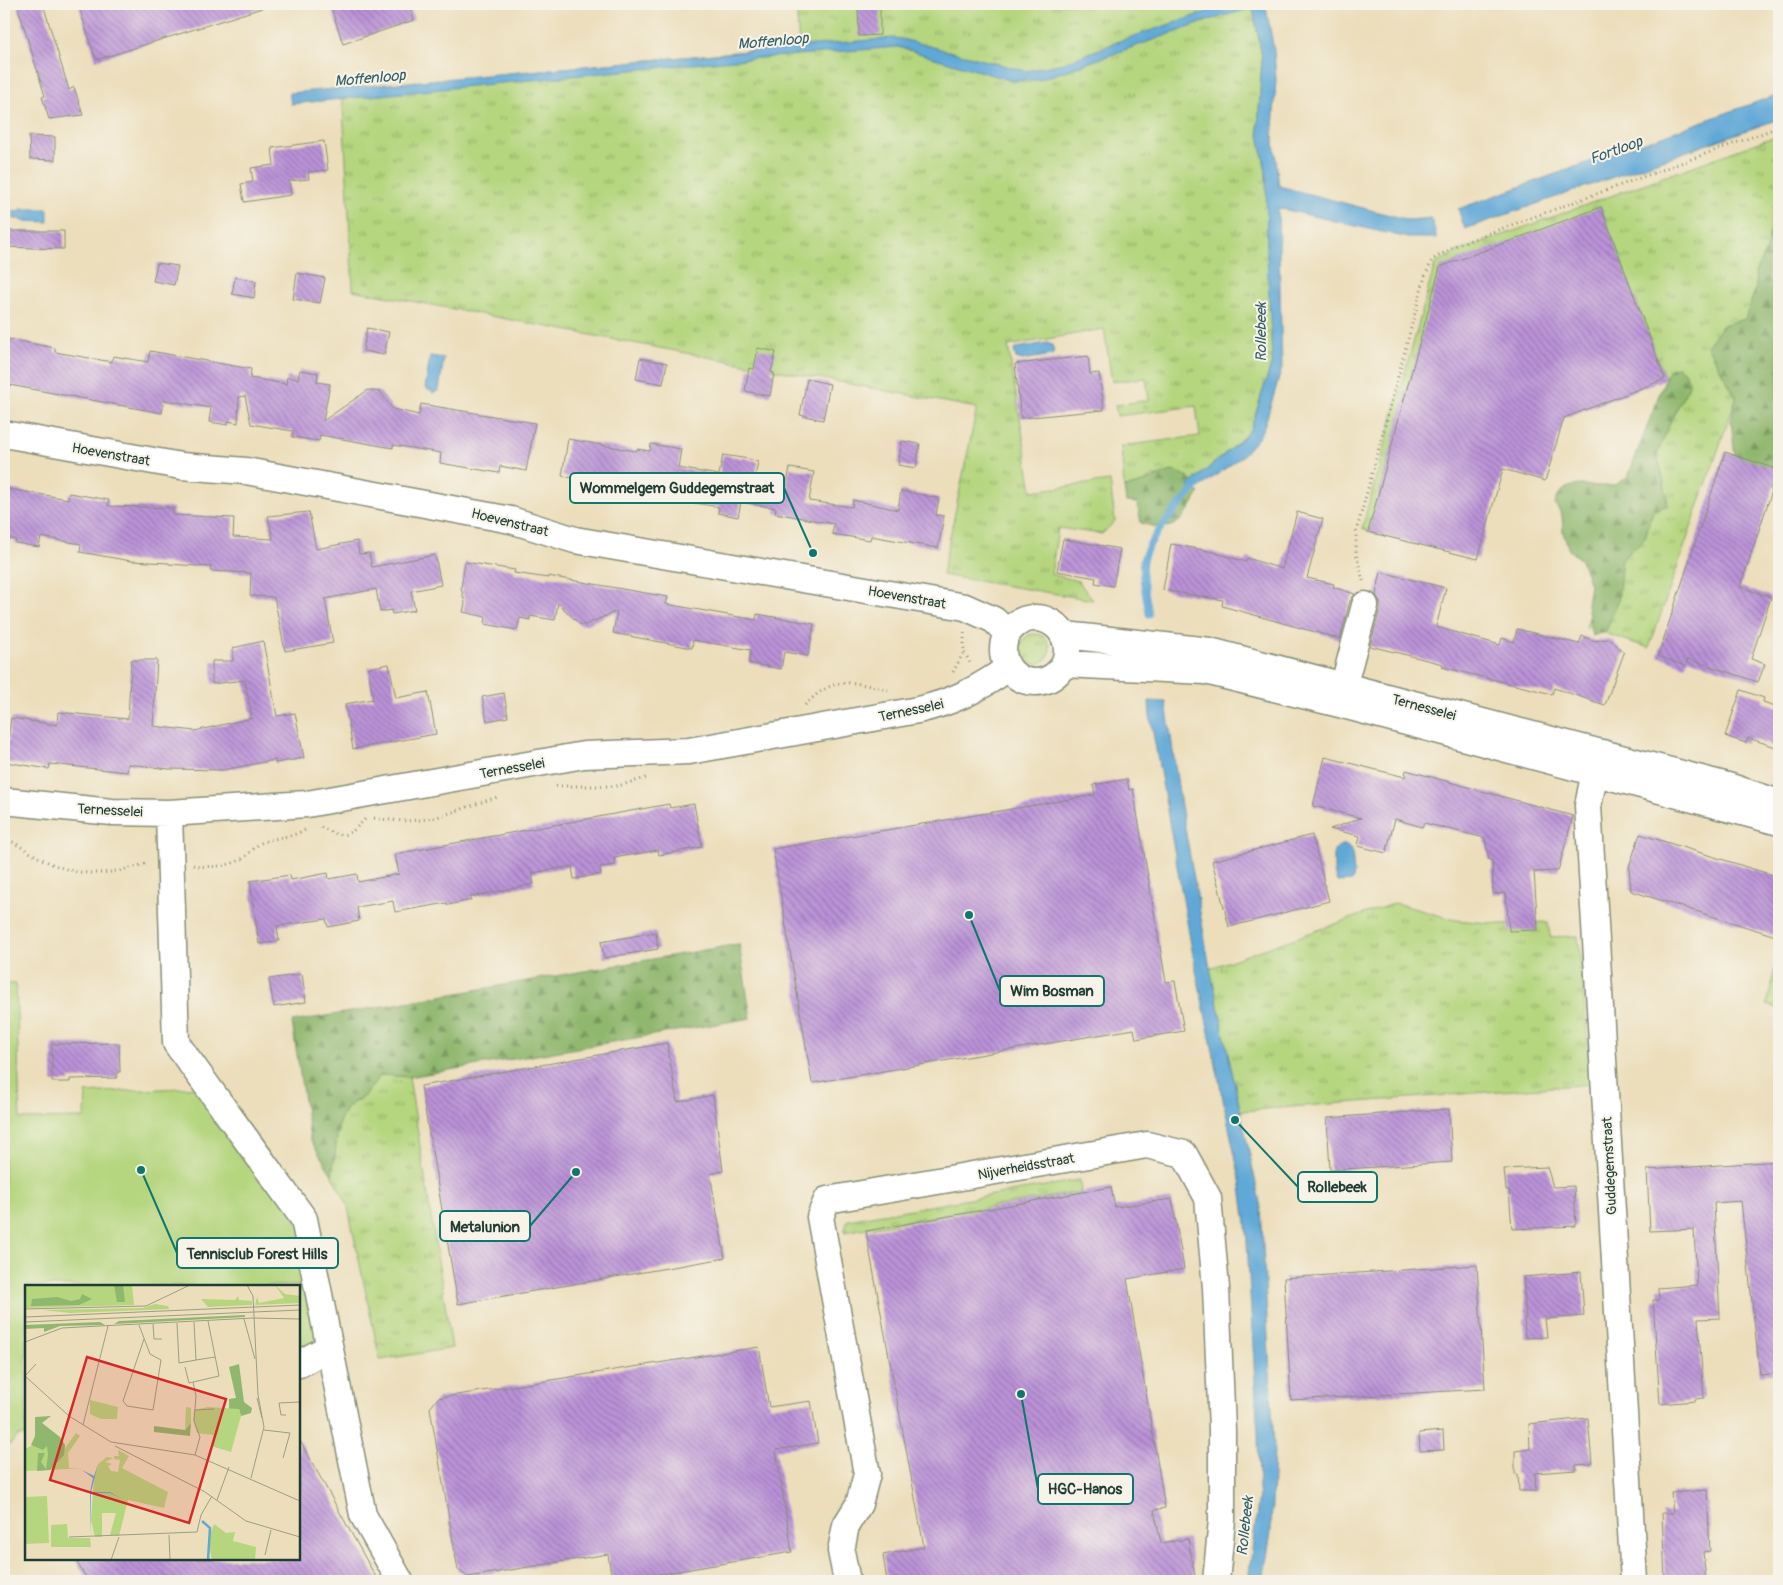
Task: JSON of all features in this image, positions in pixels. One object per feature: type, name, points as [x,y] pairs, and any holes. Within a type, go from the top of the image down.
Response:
[{"type":"street","name":"Hoevenstraat","points":[[4,434],[181,466],[266,475],[511,520],[575,540],[965,607],[994,620],[1007,633]]},
{"type":"street","points":[[1341,695],[1365,605]]},
{"type":"street","points":[[1031,617],[1051,621],[1065,635],[1068,650],[1064,664],[1058,673],[1048,680],[1026,681],[1016,676],[1008,668],[1003,657],[1003,645],[1007,633],[1017,623],[1031,617]]},
{"type":"street","name":"Ternesselei","points":[[1065,635],[1210,652],[1341,695],[1599,762],[1779,822]]},
{"type":"street","name":"Ternesselei","points":[[1064,664],[1205,671],[1341,695]]},
{"type":"street","name":"Ternesselei","points":[[4,802],[112,812],[168,813],[307,804],[584,755],[689,751],[944,704],[982,687],[1008,668]]},
{"type":"street","name":"Ternesselei","points":[[1599,762],[1728,786],[1779,803]]},
{"type":"street","name":"Guddegemstraat","points":[[1599,762],[1588,806],[1634,1581]]},
{"type":"street","points":[[168,813],[176,1043],[304,1219],[362,1515],[400,1581]]},
{"type":"street","name":"Nijverheidsstraat","points":[[847,1581],[841,1551],[846,1525],[858,1504],[867,1474],[820,1217],[827,1200],[1147,1145],[1184,1154],[1208,1198],[1216,1288],[1222,1430],[1222,1520],[1216,1581]]},
{"type":"street","points":[[300,1363],[328,1348]]},
{"type":"path","points":[[1365,605],[1366,593],[1356,554],[1356,533],[1425,276],[1432,260],[1457,245],[1779,127]]},
{"type":"path","points":[[953,672],[964,652],[965,607]]},
{"type":"path","points":[[964,652],[970,660],[971,668]]},
{"type":"path","points":[[318,825],[341,835],[352,832],[367,818]]},
{"type":"green space","points":[[796,4],[1252,4],[1262,57],[1258,129],[1266,172],[1272,362],[1251,428],[1244,437],[1192,482],[1188,477],[1153,476],[1139,486],[1124,487],[1121,446],[1200,436],[1196,406],[1117,416],[1115,405],[1149,400],[1146,378],[1112,382],[1104,329],[1008,346],[1032,491],[1110,481],[1115,521],[1102,534],[1058,528],[1051,574],[1078,581],[1093,600],[942,575],[977,408],[353,290],[342,89],[799,46]]},
{"type":"green space","points":[[1779,135],[1779,275],[1649,648],[1586,627],[1665,379],[1601,207],[1368,532],[1362,528],[1435,264],[1456,252]]},
{"type":"green space","points":[[1779,202],[1779,487],[1736,466],[1731,421],[1736,397],[1707,346],[1723,325],[1745,319],[1756,287],[1755,273],[1767,247],[1774,207]]},
{"type":"green space","points":[[1678,367],[1686,373],[1689,386],[1672,418],[1657,455],[1668,505],[1653,511],[1645,538],[1622,559],[1618,602],[1606,631],[1592,636],[1587,604],[1590,585],[1581,560],[1569,550],[1563,532],[1562,515],[1555,504],[1559,495],[1565,489],[1572,486],[1614,485],[1628,477],[1665,379],[1670,369]]},
{"type":"green space","points":[[1172,471],[1185,475],[1199,493],[1188,511],[1177,523],[1162,527],[1141,523],[1137,503],[1126,502],[1124,487],[1143,483]]},
{"type":"green space","points":[[1035,634],[1046,638],[1050,649],[1046,660],[1035,664],[1024,660],[1020,649],[1024,638]]},
{"type":"green space","points":[[1395,903],[1455,920],[1501,924],[1548,922],[1550,937],[1578,936],[1592,1084],[1240,1111],[1210,968]]},
{"type":"green space","points":[[739,944],[751,1018],[409,1077],[381,1075],[365,1095],[347,1107],[339,1122],[332,1175],[310,1139],[292,1022]]},
{"type":"green space","points":[[1779,952],[1779,1009],[1767,1005]]},
{"type":"green space","points":[[4,984],[16,984],[20,1119],[85,1118],[86,1093],[219,1086],[315,1221],[338,1347],[300,1367],[300,1285],[25,1285],[25,1435],[18,1436],[4,1451]]},
{"type":"green space","points":[[381,1075],[409,1077],[452,1348],[380,1360],[347,1203],[332,1176],[338,1122],[347,1107],[365,1095]]},
{"type":"green space","points":[[1080,1180],[1081,1192],[844,1232],[848,1220]]},
{"type":"water","points":[[1231,4],[1265,4],[1266,7],[1274,50],[1276,79],[1273,133],[1279,186],[1409,220],[1431,218],[1437,238],[1408,238],[1278,208],[1282,368],[1265,424],[1258,438],[1241,457],[1195,491],[1188,486],[1244,437],[1251,428],[1272,362],[1267,254],[1266,172],[1258,129],[1262,57],[1253,8],[1213,19],[1039,80],[1012,81],[898,47],[723,61],[291,104],[289,93],[892,38],[1026,71],[1063,63],[1122,40]]},
{"type":"water","points":[[1779,94],[1779,119],[1465,229],[1458,209]]},
{"type":"water","points":[[21,209],[48,209],[48,222],[14,219],[14,211],[20,211]]},
{"type":"water","points":[[1047,343],[1052,345],[1054,352],[1052,355],[1022,360],[1016,358],[1014,350],[1017,348]]},
{"type":"water","points":[[430,356],[444,358],[439,390],[434,393],[425,388]]},
{"type":"water","points":[[1149,701],[1166,702],[1180,800],[1210,968],[1261,1207],[1274,1447],[1271,1532],[1263,1581],[1248,1581],[1259,1495],[1258,1434],[1246,1224],[1240,1180],[1194,961],[1150,716]]},
{"type":"water","points":[[1341,845],[1345,845],[1352,850],[1354,874],[1352,881],[1337,882],[1334,872],[1334,850]]},
{"type":"building","points":[[17,4],[43,4],[69,90],[74,87],[83,115],[49,119],[42,97],[45,96]]},
{"type":"building","points":[[78,4],[262,4],[262,8],[96,60]]},
{"type":"building","points":[[330,4],[409,4],[414,20],[343,44]]},
{"type":"building","points":[[858,4],[880,4],[880,35],[859,36]]},
{"type":"building","points":[[29,136],[55,137],[55,160],[30,159]]},
{"type":"building","points":[[324,141],[328,170],[308,172],[309,179],[289,181],[291,195],[244,202],[241,184],[253,182],[251,168],[274,165],[272,148]]},
{"type":"building","points":[[1601,207],[1665,379],[1564,418],[1545,481],[1503,469],[1478,559],[1368,532],[1440,267]]},
{"type":"building","points":[[4,231],[64,231],[64,249],[4,247]]},
{"type":"building","points":[[157,263],[178,266],[174,285],[153,281]]},
{"type":"building","points":[[297,273],[325,278],[320,303],[293,299]]},
{"type":"building","points":[[235,277],[256,281],[254,298],[232,294]]},
{"type":"building","points":[[367,328],[389,332],[384,355],[363,351]]},
{"type":"building","points":[[9,339],[55,348],[55,352],[112,362],[113,356],[148,362],[150,351],[251,369],[250,378],[286,384],[287,377],[298,379],[300,370],[318,373],[317,382],[330,384],[323,421],[368,390],[380,392],[393,409],[419,415],[421,404],[535,423],[526,471],[500,466],[499,473],[440,463],[441,453],[393,445],[393,448],[320,435],[319,441],[292,437],[293,431],[251,424],[245,396],[239,397],[238,423],[228,421],[228,425],[209,422],[211,408],[164,400],[162,413],[4,384],[4,366]]},
{"type":"building","points":[[758,348],[776,352],[771,372],[774,373],[770,396],[745,391],[749,368],[754,369]]},
{"type":"building","points":[[1088,356],[1090,374],[1099,373],[1104,410],[1021,418],[1015,364]]},
{"type":"building","points":[[640,358],[667,363],[663,384],[636,379]]},
{"type":"building","points":[[807,379],[830,384],[823,420],[800,415]]},
{"type":"building","points":[[568,439],[636,451],[637,449],[650,451],[651,444],[681,449],[678,468],[719,475],[723,455],[749,459],[758,462],[754,482],[786,488],[790,468],[814,472],[809,501],[852,507],[853,500],[898,510],[901,491],[939,498],[936,515],[944,516],[938,548],[871,536],[870,540],[832,534],[834,524],[775,513],[776,508],[741,502],[738,517],[718,513],[719,507],[629,492],[629,488],[562,476]]},
{"type":"building","points":[[902,441],[920,444],[916,468],[898,465]]},
{"type":"building","points":[[1725,452],[1779,470],[1740,587],[1771,597],[1751,659],[1765,664],[1758,682],[1688,659],[1685,666],[1658,656]]},
{"type":"building","points":[[8,489],[68,499],[69,493],[109,500],[108,506],[173,508],[173,515],[234,518],[233,537],[273,539],[268,516],[309,512],[316,549],[357,541],[359,554],[369,553],[372,567],[435,555],[441,585],[411,591],[415,610],[392,614],[391,610],[380,612],[376,589],[325,599],[333,643],[285,651],[274,597],[250,596],[251,573],[210,571],[211,567],[131,561],[80,552],[81,544],[41,537],[39,547],[15,543],[16,540],[4,538],[4,514]]},
{"type":"building","points":[[1297,512],[1323,519],[1307,578],[1334,584],[1333,587],[1355,594],[1350,601],[1340,639],[1222,606],[1223,600],[1163,590],[1171,544],[1209,551],[1246,562],[1247,558],[1282,569]]},
{"type":"building","points":[[1063,539],[1120,549],[1113,586],[1095,583],[1096,578],[1057,571]]},
{"type":"building","points":[[465,562],[515,570],[514,573],[548,578],[548,576],[668,597],[666,604],[756,620],[757,614],[814,624],[808,656],[784,652],[781,669],[749,663],[751,650],[693,640],[692,648],[613,633],[617,611],[585,625],[579,624],[558,603],[555,620],[530,616],[530,620],[520,618],[517,630],[485,624],[486,617],[463,612],[465,603],[461,588]]},
{"type":"building","points":[[1381,572],[1446,588],[1436,627],[1500,645],[1502,638],[1514,642],[1517,629],[1579,644],[1582,636],[1595,641],[1607,639],[1613,641],[1624,653],[1605,705],[1554,688],[1552,694],[1442,667],[1443,664],[1370,646],[1380,609],[1380,602],[1376,595]]},
{"type":"building","points":[[263,641],[277,716],[295,713],[304,758],[275,763],[275,760],[223,770],[169,769],[128,764],[127,772],[50,764],[49,769],[5,762],[11,718],[57,725],[58,712],[128,719],[131,660],[157,660],[153,726],[195,731],[252,718],[245,680],[212,684],[212,661],[233,661],[233,648]]},
{"type":"building","points":[[389,664],[396,698],[428,692],[436,734],[353,749],[345,704],[373,699],[368,668]]},
{"type":"building","points":[[1741,690],[1764,698],[1763,702],[1779,707],[1779,748],[1748,738],[1746,743],[1725,736]]},
{"type":"building","points":[[504,693],[508,717],[487,721],[482,697]]},
{"type":"building","points":[[1325,757],[1405,777],[1406,770],[1573,816],[1558,871],[1534,872],[1538,930],[1509,931],[1506,893],[1493,894],[1492,860],[1489,860],[1485,838],[1424,823],[1422,827],[1395,819],[1386,853],[1358,846],[1360,836],[1330,829],[1361,818],[1313,806]]},
{"type":"building","points":[[1127,779],[1129,790],[1133,789],[1166,982],[1175,981],[1184,1031],[1136,1039],[1134,1029],[812,1083],[773,849],[1095,795],[1093,785]]},
{"type":"building","points":[[669,804],[670,808],[694,804],[702,847],[659,855],[658,850],[614,858],[615,865],[600,867],[601,874],[574,879],[572,866],[532,873],[534,884],[470,897],[471,900],[448,905],[447,903],[395,912],[393,901],[357,907],[359,921],[328,927],[326,919],[277,926],[279,941],[259,944],[250,881],[290,875],[291,880],[328,873],[329,879],[357,874],[358,882],[399,874],[395,854]]},
{"type":"building","points":[[1640,834],[1779,877],[1779,937],[1631,891],[1629,867]]},
{"type":"building","points":[[1312,835],[1329,901],[1229,927],[1212,861]]},
{"type":"building","points":[[656,932],[658,949],[604,958],[601,942]]},
{"type":"building","points":[[302,974],[306,1002],[274,1007],[269,979]]},
{"type":"building","points":[[119,1043],[120,1072],[117,1072],[117,1078],[70,1079],[70,1082],[52,1082],[52,1044]]},
{"type":"building","points":[[667,1043],[677,1102],[713,1095],[723,1171],[710,1174],[725,1258],[458,1304],[421,1086]]},
{"type":"building","points":[[1449,1109],[1452,1162],[1330,1170],[1327,1118]]},
{"type":"building","points":[[1779,1161],[1779,1373],[1760,1375],[1741,1201],[1714,1203],[1720,1318],[1698,1319],[1704,1398],[1695,1399],[1695,1401],[1660,1404],[1653,1300],[1659,1300],[1658,1288],[1697,1285],[1694,1229],[1650,1231],[1647,1170]]},
{"type":"building","points":[[1547,1167],[1553,1187],[1574,1186],[1576,1226],[1512,1229],[1509,1190],[1506,1190],[1504,1169]]},
{"type":"building","points":[[1111,1187],[1115,1207],[1172,1199],[1184,1269],[1127,1279],[1165,1508],[1154,1510],[1161,1543],[1188,1539],[1196,1581],[887,1581],[883,1555],[924,1547],[866,1231]]},
{"type":"building","points":[[1477,1265],[1485,1389],[1291,1400],[1284,1278]]},
{"type":"building","points":[[1581,1272],[1584,1316],[1545,1319],[1547,1337],[1525,1338],[1524,1318],[1526,1318],[1523,1277]]},
{"type":"building","points":[[759,1347],[769,1407],[811,1401],[818,1443],[776,1450],[792,1552],[619,1581],[612,1581],[608,1554],[468,1577],[458,1570],[430,1408],[438,1398]]},
{"type":"building","points":[[1588,1418],[1592,1464],[1576,1465],[1576,1470],[1535,1473],[1536,1491],[1519,1491],[1518,1474],[1515,1474],[1515,1451],[1530,1449],[1529,1424]]},
{"type":"building","points":[[1443,1431],[1444,1450],[1420,1451],[1419,1433]]},
{"type":"building","points":[[300,1441],[378,1581],[88,1581],[76,1560],[300,1560]]},
{"type":"building","points":[[1707,1490],[1710,1551],[1703,1552],[1706,1581],[1665,1581],[1662,1513],[1673,1513],[1671,1493]]},
{"type":"waterway","name":"Rollebeek","points":[[1149,614],[1142,573],[1146,552],[1166,521],[1199,484]]},
{"type":"place","name":"Wommelgem Guddegemstraat","points":[[813,553]]},
{"type":"place","name":"Wim Bosman","points":[[969,915]]},
{"type":"place","name":"Rollebeek","points":[[1235,1120]]},
{"type":"place","name":"Tennisclub Forest Hills","points":[[141,1170]]},
{"type":"place","name":"Metalunion","points":[[576,1172]]},
{"type":"place","name":"HGC-Hanos","points":[[1021,1394]]},
{"type":"water label","name":"Moffenloop","points":[[773,41]]},
{"type":"water label","name":"Moffenloop","points":[[370,78]]},
{"type":"water label","name":"Fortloop","points":[[1616,150]]}]
